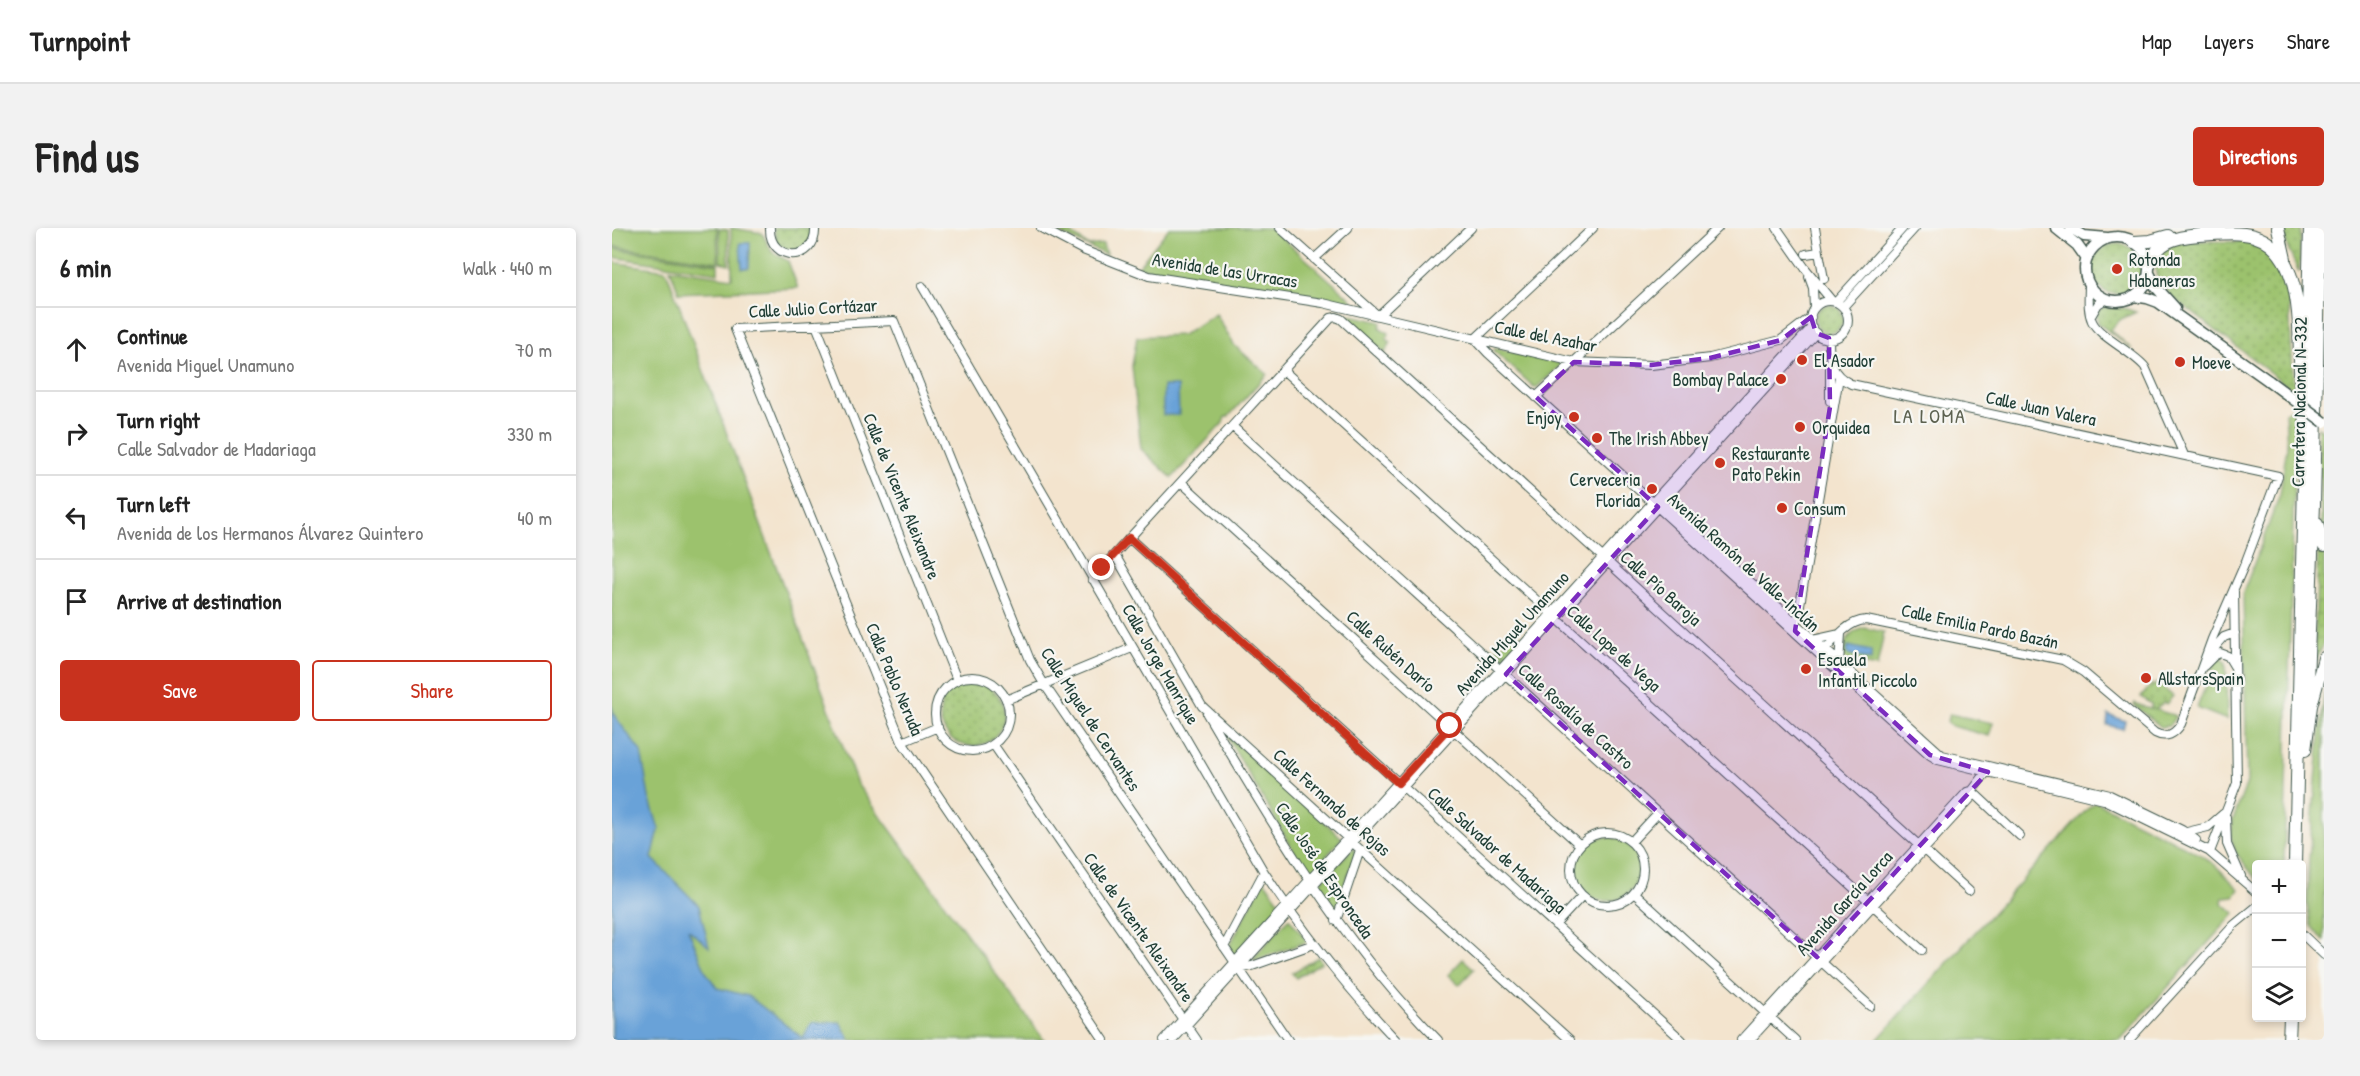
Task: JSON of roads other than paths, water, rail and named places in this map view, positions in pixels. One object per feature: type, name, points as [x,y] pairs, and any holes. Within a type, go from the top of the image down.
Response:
[{"type":"highway","points":[[2134,242],[2150,241],[2182,231],[2204,228]]},
{"type":"highway","points":[[2278,228],[2295,289],[2298,311],[2305,475]]},
{"type":"highway","points":[[2295,860],[2310,228]]},
{"type":"highway","name":"Carretera Nacional N-332","points":[[2314,504],[2320,228]]},
{"type":"highway","points":[[2149,269],[2157,249],[2170,241],[2195,235],[2239,233],[2264,241],[2277,252],[2287,266]]},
{"type":"highway","points":[[2299,767],[2308,683],[2314,504]]},
{"type":"highway","points":[[2314,504],[2318,530],[2324,546]]},
{"type":"highway","points":[[2297,813],[2311,706],[2324,658]]},
{"type":"highway","points":[[2289,1040],[2290,1022]]},
{"type":"main road","points":[[2056,228],[2078,245],[2087,259]]},
{"type":"main road","points":[[2071,228],[2091,238],[2121,237],[2134,242],[2144,252],[2156,287],[2185,320]]},
{"type":"main road","points":[[2110,238],[2098,243],[2087,259],[2085,271],[2089,284],[2098,294],[2106,299],[2119,301],[2133,297],[2153,300],[2185,320],[2324,422]]},
{"type":"main road","points":[[2133,297],[2144,287],[2149,269]]},
{"type":"street","points":[[770,228],[772,241],[776,247],[788,254],[802,253],[813,243],[815,228]]},
{"type":"street","name":"Avenida de las Urracas","points":[[1041,228],[1083,250],[1149,276],[1347,308],[1377,315]]},
{"type":"street","points":[[1280,228],[1377,315],[1471,228]]},
{"type":"street","points":[[1314,259],[1348,228]]},
{"type":"street","points":[[1475,339],[1593,228]]},
{"type":"street","points":[[1536,397],[1718,228]]},
{"type":"street","points":[[1777,228],[1812,284],[1814,308],[1811,317],[1814,330],[1829,338],[1839,336],[1846,328],[1848,318],[1804,268]]},
{"type":"street","points":[[1815,228],[1824,279]]},
{"type":"street","points":[[1837,303],[1903,228]]},
{"type":"street","points":[[1837,303],[1915,228]]},
{"type":"street","points":[[1806,254],[1819,252]]},
{"type":"street","points":[[2089,284],[2090,316],[2094,325],[2145,367],[2184,455]]},
{"type":"street","name":"Calle Jorge Manrique","points":[[922,286],[1264,872],[1314,944],[1354,994],[1396,1040]]},
{"type":"street","points":[[2090,316],[2096,306],[2106,299]]},
{"type":"street","points":[[1814,308],[1826,301],[1837,303]]},
{"type":"street","points":[[1092,579],[1331,318],[1341,319],[1347,308]]},
{"type":"street","name":"Calle del Azahar","points":[[1377,315],[1574,362],[1651,365],[1710,358],[1781,340],[1811,317]]},
{"type":"street","name":"Calle Pío Baroja","points":[[1341,319],[1969,891]]},
{"type":"street","name":"Calle Julio Cortázar","points":[[735,329],[894,321]]},
{"type":"street","name":"Calle Miguel de Cervantes","points":[[894,321],[1030,660],[1044,684],[1288,1040]]},
{"type":"street","name":"Calle de Vicente Aleixandre","points":[[816,325],[957,680]]},
{"type":"street","name":"Calle Pablo Neruda","points":[[735,329],[902,742],[1104,1040]]},
{"type":"street","name":"Avenida Miguel Unamuno","points":[[1164,1040],[1185,1022],[1237,966],[1814,330]]},
{"type":"street","points":[[1828,432],[1829,338]]},
{"type":"street","name":"Avenida Ramón de Valle-Inclán","points":[[1475,339],[1536,397],[1824,653],[1930,755],[1938,760],[2110,795],[2187,832],[2210,852]]},
{"type":"street","points":[[1796,628],[1839,377],[1830,362]]},
{"type":"street","name":"Calle Lope de Vega","points":[[1283,370],[1922,950]]},
{"type":"street","name":"Calle Juan Valera","points":[[1839,377],[1851,384],[2278,476],[2234,587]]},
{"type":"street","name":"Calle Rosalía de Castro","points":[[1232,426],[1870,1006]]},
{"type":"street","name":"Calle Rubén Darío","points":[[1181,482],[1580,845]]},
{"type":"street","name":"Calle Salvador de Madariaga","points":[[1129,538],[1682,1040]]},
{"type":"street","name":"Calle Fernando de Rojas","points":[[1115,555],[1202,705],[1570,1040]]},
{"type":"street","points":[[2234,587],[2237,783],[2210,852],[2252,888]]},
{"type":"street","points":[[2202,667],[2234,587]]},
{"type":"street","name":"Calle Emilia Pardo Bazán","points":[[1824,653],[1853,623],[1866,620],[2063,660],[2083,672],[2149,729],[2163,736],[2173,734],[2181,724],[2202,667]]},
{"type":"street","name":"Avenida Ramón de Valle-Inclán","points":[[1796,628],[1813,640],[1824,653],[1839,663],[1942,755],[2104,800],[2210,852]]},
{"type":"street","points":[[2212,639],[2227,628],[2235,631]]},
{"type":"street","points":[[2202,667],[2219,642],[2235,631]]},
{"type":"street","points":[[1813,640],[1841,634],[1839,663]]},
{"type":"street","points":[[1006,700],[1132,648]]},
{"type":"street","points":[[2202,667],[2220,653],[2228,656],[2235,668]]},
{"type":"street","points":[[974,677],[989,681],[1002,692],[1006,700],[1009,713],[1006,728],[993,744],[979,750],[964,750],[951,744],[938,727],[937,703],[945,689],[957,680],[974,677]]},
{"type":"street","name":"Calle José de Espronceda","points":[[1202,705],[1281,840],[1336,921],[1378,974],[1438,1040]]},
{"type":"street","points":[[902,742],[938,727]]},
{"type":"street","name":"Calle de Vicente Aleixandre","points":[[993,744],[1197,1040]]},
{"type":"street","name":"Avenida García Lorca","points":[[1742,1040],[1768,1015],[1922,847],[1989,769]]},
{"type":"street","points":[[1972,791],[2020,836]]},
{"type":"street","points":[[2187,832],[2208,827],[2226,810]]},
{"type":"street","points":[[2226,810],[2227,844],[2244,881]]},
{"type":"street","points":[[1631,842],[1658,813]]},
{"type":"street","points":[[1601,833],[1617,834],[1631,842],[1640,853],[1643,867],[1641,881],[1634,893],[1621,903],[1604,905],[1596,904],[1582,896],[1571,875],[1572,859],[1580,845],[1586,839],[1601,833]]},
{"type":"street","points":[[1336,921],[1360,850]]},
{"type":"street","points":[[1224,947],[1264,872]]},
{"type":"street","points":[[1634,893],[1795,1040]]},
{"type":"street","points":[[1555,925],[1582,896]]},
{"type":"street","points":[[2129,1040],[2234,925],[2252,910]]},
{"type":"street","points":[[2306,939],[2324,955]]},
{"type":"street","points":[[1237,966],[1252,966],[1314,944]]},
{"type":"street","name":"Avenida García Lorca","points":[[1750,1040],[1768,1015]]},
{"type":"street","name":"Avenida Miguel Unamuno","points":[[1173,1040],[1185,1022]]},
{"type":"water","points":[[740,243],[750,243],[749,268],[742,268]]},
{"type":"water","points":[[1163,386],[1178,386],[1179,415],[1163,415]]},
{"type":"water","points":[[1848,646],[1871,651],[1871,660],[1847,654]]},
{"type":"water","points":[[612,706],[614,715],[641,752],[649,797],[659,829],[652,858],[699,906],[709,947],[688,929],[706,972],[717,988],[748,996],[803,1038],[811,1023],[840,1022],[850,1040],[612,1040]]},
{"type":"water","points":[[2108,715],[2125,721],[2123,729],[2107,725]]},
{"type":"place","name":"Rotonda Habaneras","points":[[2117,269]]},
{"type":"place","name":"El Asador","points":[[1802,360]]},
{"type":"place","name":"Moeve","points":[[2180,362]]},
{"type":"place","name":"Bombay Palace","points":[[1781,379]]},
{"type":"place","name":"Enjoy","points":[[1574,417]]},
{"type":"place","name":"Orquidea","points":[[1800,427]]},
{"type":"place","name":"The Irish Abbey","points":[[1597,438]]},
{"type":"place","name":"Restaurante Pato Pekin","points":[[1720,463]]},
{"type":"place","name":"Cerveceria Florida","points":[[1652,489]]},
{"type":"place","name":"Consum","points":[[1782,508]]},
{"type":"place","name":"Escuela Infantil Piccolo","points":[[1806,669]]},
{"type":"place","name":"AllstarsSpain","points":[[2146,678]]},
{"type":"district","name":"LA LOMA","points":[[1930,415]]}]
